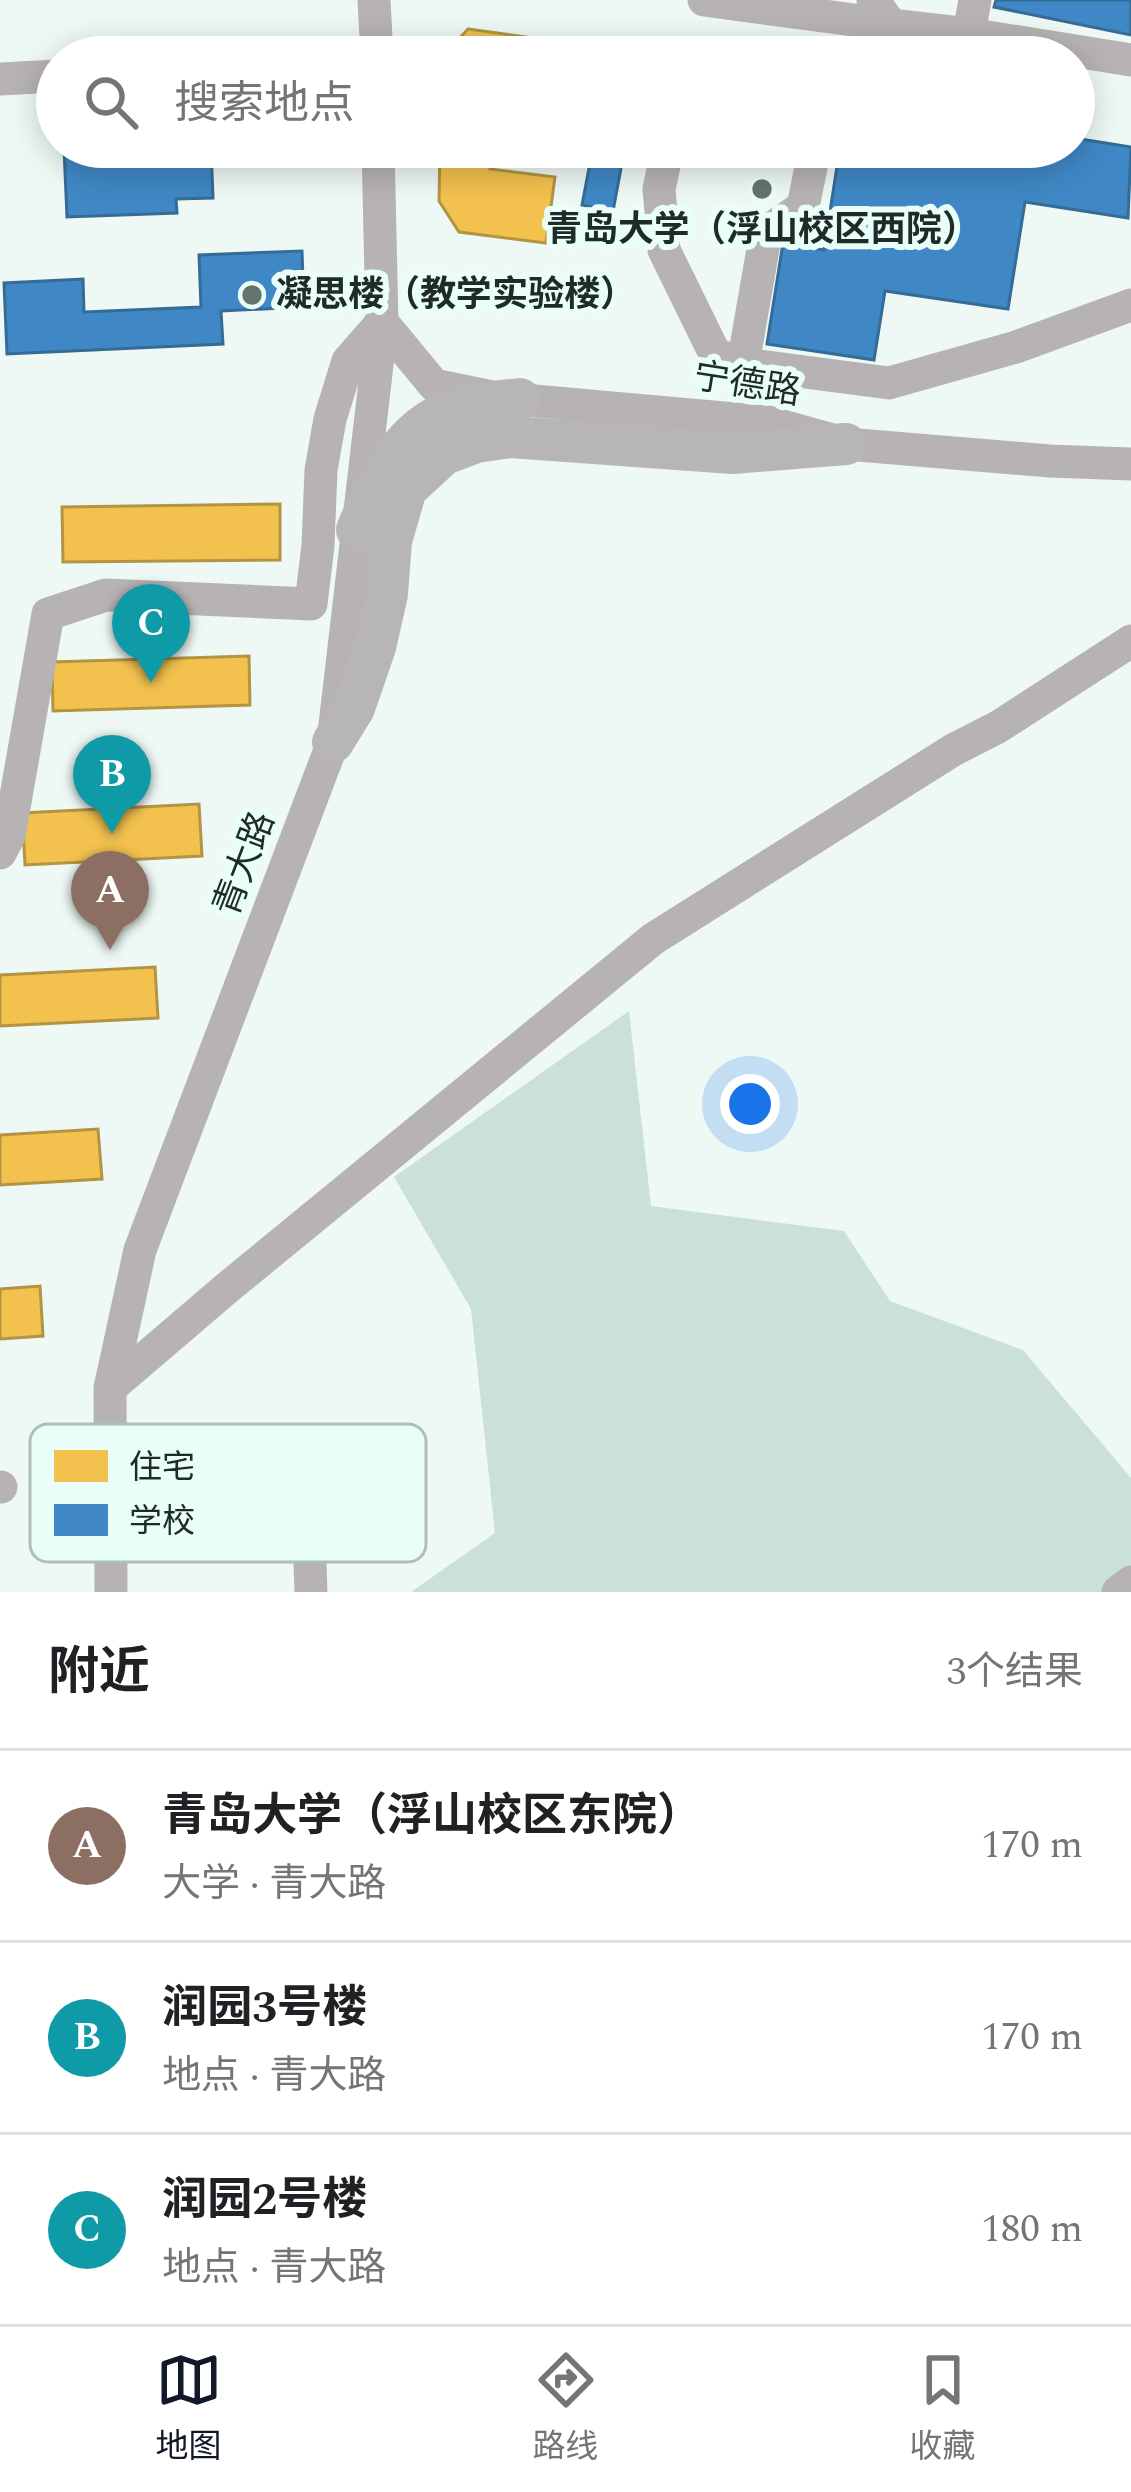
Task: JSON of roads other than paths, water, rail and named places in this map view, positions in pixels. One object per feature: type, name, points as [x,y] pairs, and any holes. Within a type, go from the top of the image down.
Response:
[{"type":"main road","points":[[358,530],[377,484],[405,440],[427,422],[458,407],[520,400]]},
{"type":"main road","points":[[333,742],[354,708],[375,647],[387,595],[391,541],[406,489],[444,454],[476,442],[510,437],[733,453],[846,444]]},
{"type":"street","points":[[374,0],[375,36]]},
{"type":"street","points":[[704,0],[972,17],[1042,36]]},
{"type":"street","points":[[1095,50],[1131,60]]},
{"type":"street","points":[[0,79],[36,77]]},
{"type":"street","name":"青大路","points":[[110,1424],[110,1388],[140,1250],[333,742],[382,322],[378,168]]},
{"type":"street","points":[[664,168],[659,189],[664,250],[715,354],[743,364],[889,383],[1016,346],[1131,305]]},
{"type":"street","points":[[743,364],[766,232],[803,207],[811,168]]},
{"type":"street","points":[[0,853],[9,836],[47,614],[106,595],[310,604],[330,419],[348,361],[382,322]]},
{"type":"street","name":"宁德路","points":[[382,322],[434,385],[492,398],[768,422],[846,444],[1131,464]]},
{"type":"street","points":[[110,1388],[652,939],[1131,641]]},
{"type":"street","name":"青大路","points":[[111,1562],[111,1592]]},
{"type":"street","points":[[310,1562],[311,1592]]},
{"type":"street","points":[[1118,1592],[1131,1582]]},
{"type":"place","name":"青岛大学（浮山校区西院）","points":[[762,189]]},
{"type":"place","name":"凝思楼（教学实验楼）","points":[[252,295]]},
{"type":"place","name":"润园2号楼","points":[[151,683]]},
{"type":"place","name":"润园3号楼","points":[[112,834]]},
{"type":"place","name":"青岛大学（浮山校区东院）","points":[[110,950]]}]
